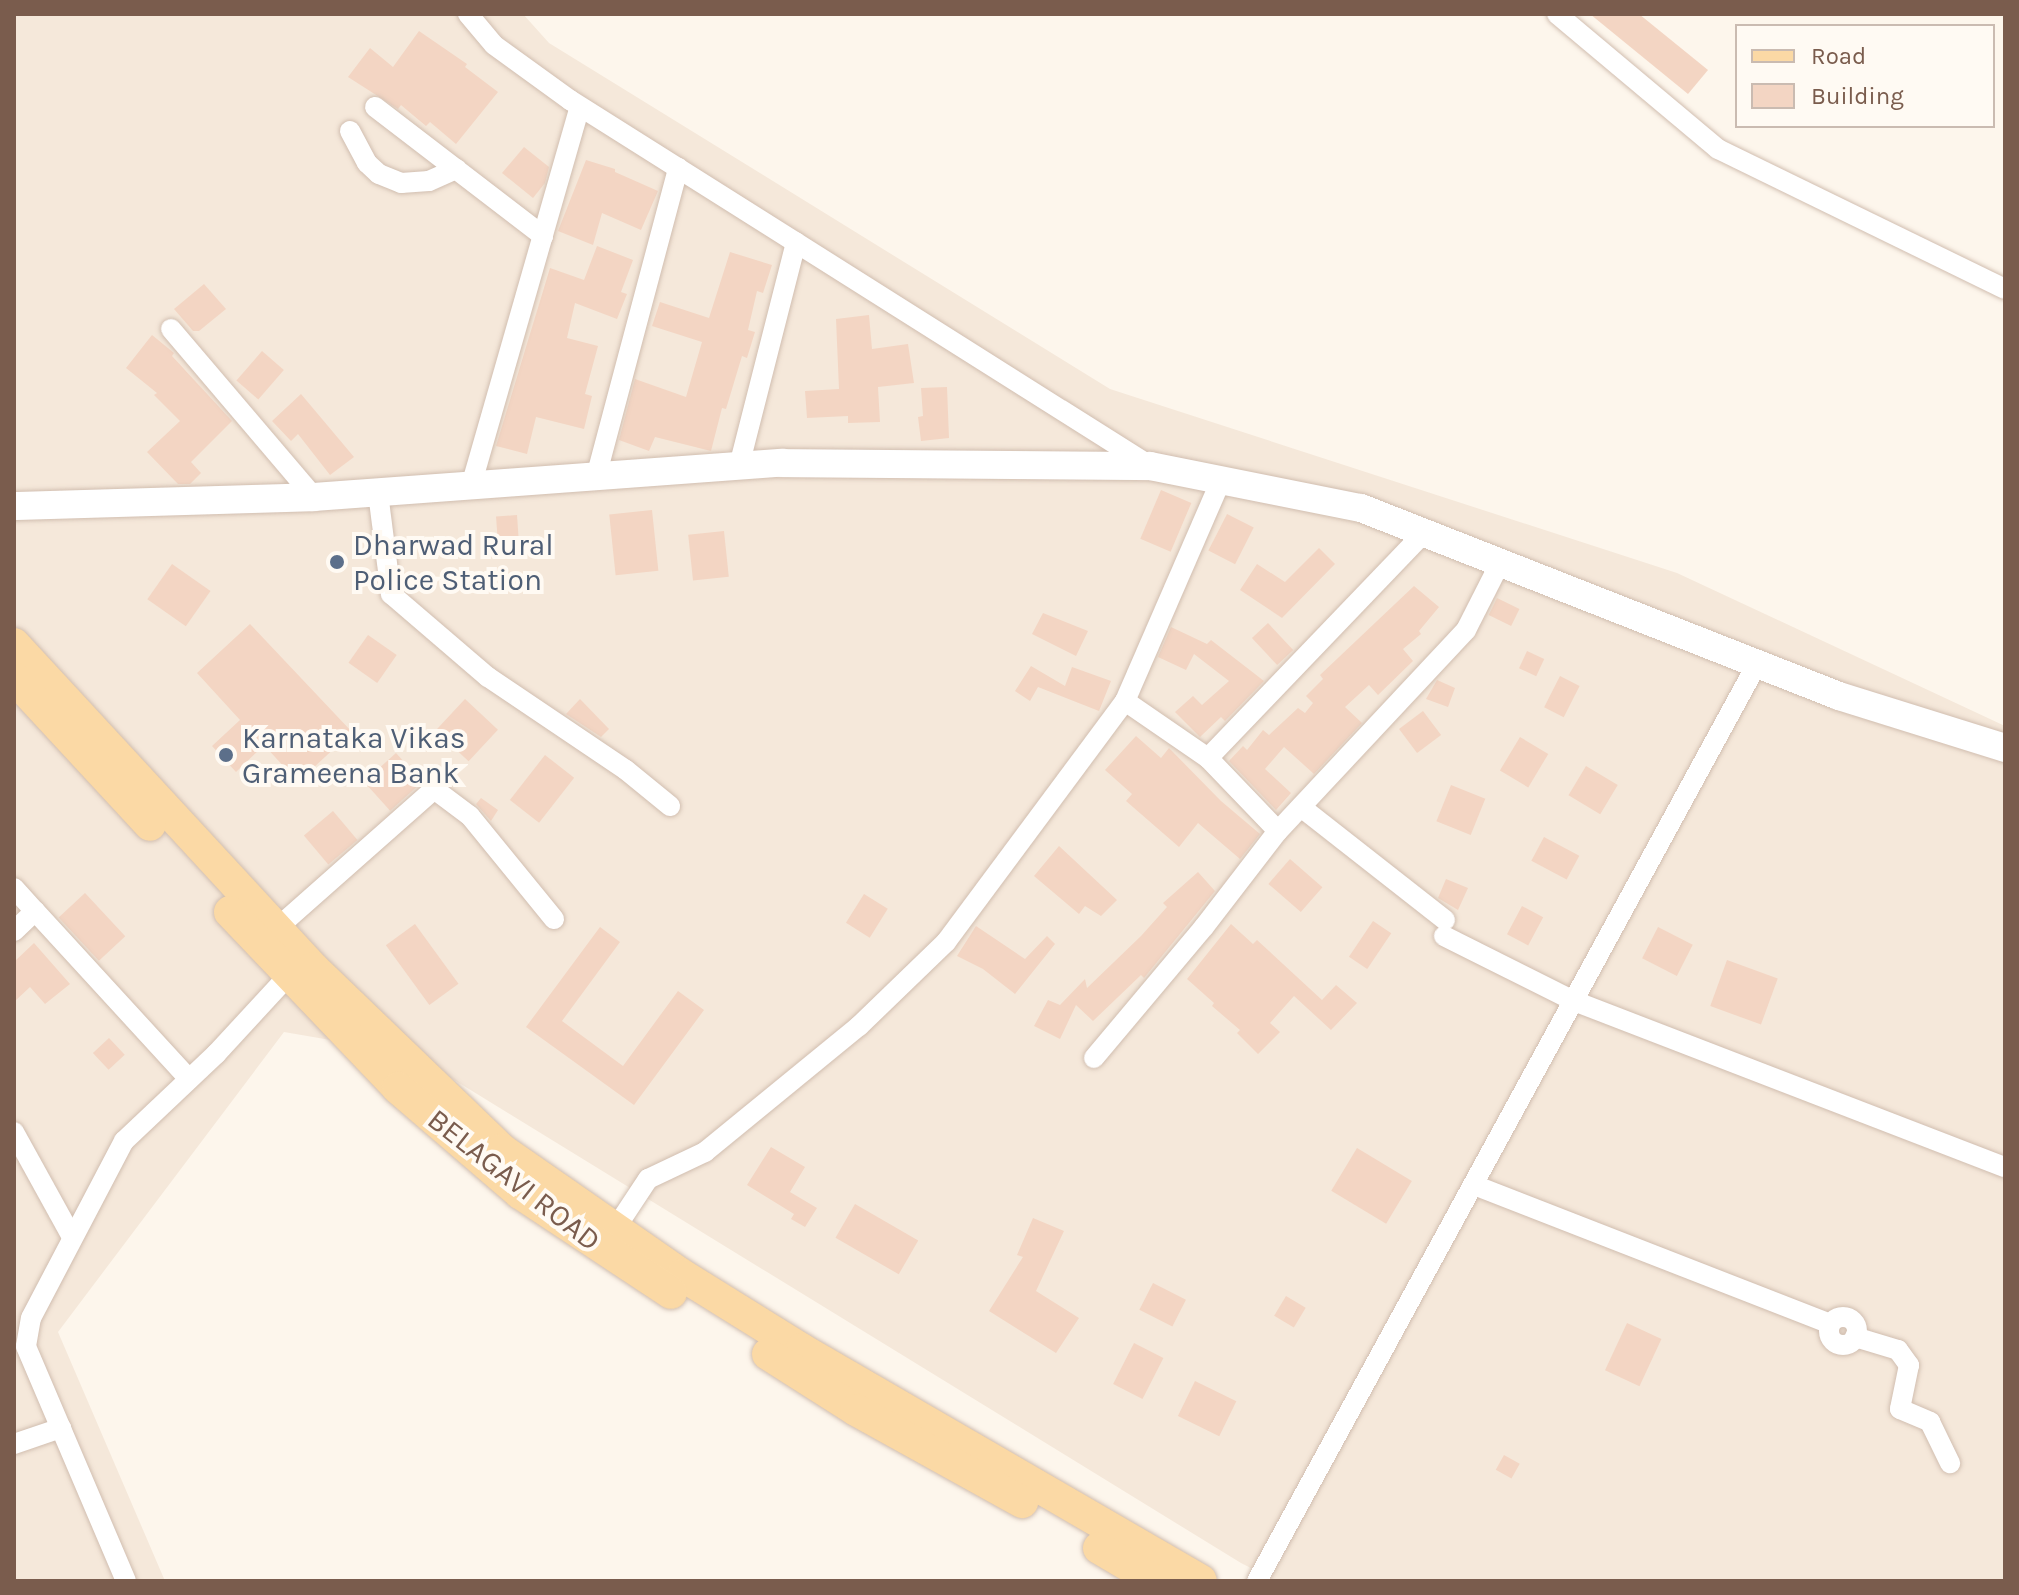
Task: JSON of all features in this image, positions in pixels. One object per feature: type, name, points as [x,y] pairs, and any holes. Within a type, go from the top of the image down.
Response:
[{"type":"main road","points":[[14,506],[314,497],[782,463],[1150,466],[1361,508],[1839,696],[2005,748]]},
{"type":"main road","points":[[14,644],[276,929],[502,1150],[615,1229],[801,1349],[1201,1581]]},
{"type":"main road","name":"BELAGAVI ROAD","points":[[14,678],[398,1088],[520,1193],[856,1410],[989,1483],[1155,1581]]},
{"type":"street","points":[[468,14],[494,45],[580,107],[1150,466]]},
{"type":"street","points":[[1557,14],[1718,149],[2005,289]]},
{"type":"street","points":[[375,107],[543,236]]},
{"type":"street","points":[[471,486],[580,107]]},
{"type":"street","points":[[350,131],[367,163],[379,174],[401,183],[429,181],[456,169]]},
{"type":"street","points":[[596,477],[678,168]]},
{"type":"street","points":[[739,466],[796,242]]},
{"type":"street","points":[[171,329],[314,497]]},
{"type":"street","points":[[615,1229],[648,1179],[705,1152],[859,1026],[946,942],[1125,701],[1221,480]]},
{"type":"street","points":[[378,493],[391,594],[488,677],[626,770],[670,806]]},
{"type":"street","points":[[1208,758],[1424,533]]},
{"type":"street","points":[[1094,1058],[1204,927],[1278,831],[1466,630],[1500,563]]},
{"type":"street","points":[[1257,1581],[1757,664]]},
{"type":"street","points":[[1125,701],[1208,758],[1278,831]]},
{"type":"street","points":[[276,929],[434,789],[470,816],[554,919]]},
{"type":"street","points":[[1301,807],[1445,928],[1574,1001],[2005,1167]]},
{"type":"street","points":[[14,888],[189,1079]]},
{"type":"street","points":[[14,931],[35,911]]},
{"type":"street","points":[[126,1581],[26,1346],[24,1312],[72,1237],[124,1141],[289,975]]},
{"type":"street","points":[[14,1132],[72,1237]]},
{"type":"street","points":[[1474,1185],[1830,1324],[1845,1317],[1853,1321],[1855,1337],[1898,1350],[1909,1365],[1900,1409],[1930,1422],[1950,1463]]},
{"type":"street","points":[[14,1444],[61,1428]]},
{"type":"shaded area","points":[[14,14],[523,14],[549,43],[1110,389],[1677,573],[2005,726],[2005,1581],[1276,1581],[1241,1563],[412,1054],[284,1032],[58,1332],[165,1581],[14,1581]]},
{"type":"building","points":[[1590,14],[1639,14],[1708,70],[1688,94]]},
{"type":"building","points":[[419,31],[467,64],[465,67],[498,92],[456,144],[430,122],[426,126],[401,105],[398,109],[348,77],[370,48],[393,67]]},
{"type":"building","points":[[524,147],[549,167],[545,183],[533,198],[502,173]]},
{"type":"building","points":[[586,160],[615,169],[615,172],[658,191],[641,230],[602,213],[593,245],[558,231]]},
{"type":"building","points":[[597,246],[633,260],[621,292],[627,294],[617,319],[575,303],[567,338],[598,346],[585,394],[592,396],[584,429],[536,417],[527,454],[496,446],[550,268],[584,280]]},
{"type":"building","points":[[730,252],[772,265],[763,293],[757,291],[748,330],[755,332],[747,358],[742,356],[726,409],[722,408],[711,451],[655,437],[649,451],[619,440],[635,379],[686,397],[702,342],[652,326],[660,302],[709,318]]},
{"type":"building","points":[[204,284],[226,309],[199,331],[193,331],[174,309]]},
{"type":"building","points":[[869,315],[872,349],[908,344],[914,383],[878,387],[880,422],[848,423],[848,416],[807,418],[805,391],[839,389],[836,319]]},
{"type":"building","points":[[152,335],[174,353],[172,356],[232,421],[191,462],[201,473],[190,484],[178,484],[147,452],[180,421],[154,395],[157,393],[126,368]]},
{"type":"building","points":[[262,351],[284,370],[258,399],[236,380]]},
{"type":"building","points":[[947,387],[949,438],[921,441],[918,417],[923,416],[921,388]]},
{"type":"building","points":[[301,394],[354,457],[330,475],[298,434],[291,441],[272,421]]},
{"type":"building","points":[[1161,490],[1191,503],[1171,552],[1140,539]]},
{"type":"building","points":[[652,510],[658,571],[616,575],[609,514]]},
{"type":"building","points":[[1227,514],[1254,528],[1235,564],[1208,551]]},
{"type":"building","points":[[517,515],[519,544],[498,545],[496,516]]},
{"type":"building","points":[[724,531],[729,577],[693,581],[688,535]]},
{"type":"building","points":[[1319,548],[1335,564],[1282,618],[1240,590],[1257,564],[1285,582]]},
{"type":"building","points":[[172,564],[211,591],[186,626],[147,599]]},
{"type":"building","points":[[1414,586],[1439,607],[1419,631],[1421,634],[1403,649],[1413,661],[1378,695],[1369,685],[1345,707],[1362,723],[1314,774],[1284,747],[1265,769],[1291,793],[1276,810],[1229,761],[1243,746],[1247,750],[1263,730],[1269,735],[1298,708],[1305,713],[1313,703],[1306,696],[1323,679],[1320,675]]},
{"type":"building","points":[[1497,598],[1519,609],[1511,626],[1489,615]]},
{"type":"building","points":[[1043,613],[1088,631],[1076,656],[1032,634]]},
{"type":"building","points":[[1268,623],[1293,650],[1277,665],[1252,638]]},
{"type":"building","points":[[250,624],[352,732],[298,782],[264,745],[236,772],[212,746],[240,720],[197,673]]},
{"type":"building","points":[[1171,627],[1207,644],[1211,640],[1264,681],[1225,721],[1221,717],[1200,737],[1175,712],[1193,696],[1202,705],[1229,681],[1194,654],[1186,670],[1158,657]]},
{"type":"building","points":[[368,635],[397,655],[377,683],[348,663]]},
{"type":"building","points":[[1527,651],[1544,659],[1536,676],[1519,668]]},
{"type":"building","points":[[1031,666],[1065,686],[1072,667],[1111,681],[1099,711],[1038,687],[1030,701],[1015,691]]},
{"type":"building","points":[[1560,676],[1580,686],[1564,717],[1544,707]]},
{"type":"building","points":[[1437,680],[1455,688],[1448,707],[1426,699]]},
{"type":"building","points":[[465,699],[498,730],[469,761],[436,730]]},
{"type":"building","points":[[580,699],[609,729],[601,737],[566,714]]},
{"type":"building","points":[[1423,711],[1441,735],[1417,753],[1399,729]]},
{"type":"building","points":[[1136,736],[1161,758],[1169,748],[1221,801],[1260,834],[1240,859],[1198,823],[1179,847],[1126,801],[1132,794],[1105,770]]},
{"type":"building","points":[[1520,737],[1548,754],[1528,787],[1500,770]]},
{"type":"building","points":[[396,753],[422,782],[390,811],[364,782]]},
{"type":"building","points":[[545,755],[574,778],[539,823],[510,800]]},
{"type":"building","points":[[1586,766],[1618,785],[1600,814],[1568,795]]},
{"type":"building","points":[[1451,785],[1485,799],[1471,835],[1436,821]]},
{"type":"building","points":[[481,798],[498,810],[491,821],[476,804]]},
{"type":"building","points":[[333,811],[357,840],[328,865],[304,835]]},
{"type":"building","points":[[1544,837],[1579,856],[1567,880],[1531,861]]},
{"type":"building","points":[[1059,846],[1117,900],[1101,916],[1085,906],[1079,914],[1034,876]]},
{"type":"building","points":[[1290,859],[1322,887],[1301,912],[1268,884]]},
{"type":"building","points":[[1198,872],[1215,891],[1144,978],[1141,975],[1093,1021],[1076,1005],[1060,1039],[1034,1026],[1048,1000],[1060,1005],[1085,979],[1087,988],[1167,907],[1163,903]]},
{"type":"building","points":[[1446,879],[1468,888],[1458,910],[1438,898]]},
{"type":"building","points":[[85,893],[125,936],[99,961],[59,918]]},
{"type":"building","points":[[864,894],[888,909],[870,938],[846,923]]},
{"type":"building","points":[[1522,906],[1543,917],[1528,946],[1507,934]]},
{"type":"building","points":[[1373,921],[1391,933],[1367,969],[1349,957]]},
{"type":"building","points":[[415,924],[458,984],[429,1005],[386,945]]},
{"type":"building","points":[[1231,924],[1253,944],[1257,940],[1322,1000],[1336,985],[1357,1003],[1331,1030],[1294,996],[1270,1023],[1280,1032],[1258,1054],[1237,1033],[1240,1030],[1187,979]]},
{"type":"building","points":[[976,926],[1025,959],[1047,936],[1055,944],[1015,994],[983,969],[957,956]]},
{"type":"building","points":[[600,927],[620,942],[562,1021],[623,1066],[678,991],[704,1010],[634,1105],[526,1027]]},
{"type":"building","points":[[1658,927],[1693,945],[1677,976],[1642,958]]},
{"type":"building","points":[[34,943],[70,984],[45,1004],[30,987],[14,1002],[14,962]]},
{"type":"building","points":[[1727,960],[1778,978],[1761,1025],[1710,1006]]},
{"type":"building","points":[[109,1038],[125,1055],[109,1070],[93,1053]]},
{"type":"building","points":[[771,1147],[805,1167],[790,1192],[817,1208],[805,1227],[791,1219],[794,1214],[747,1185]]},
{"type":"building","points":[[1357,1148],[1412,1181],[1386,1224],[1331,1191]]},
{"type":"building","points":[[855,1204],[918,1240],[899,1274],[836,1238]]},
{"type":"building","points":[[1033,1218],[1064,1231],[1036,1291],[1079,1318],[1056,1353],[989,1311],[1023,1257],[1017,1255]]},
{"type":"building","points":[[1153,1283],[1186,1300],[1172,1327],[1139,1310]]},
{"type":"building","points":[[1286,1296],[1306,1308],[1294,1328],[1274,1316]]},
{"type":"building","points":[[1627,1323],[1661,1339],[1639,1386],[1605,1370]]},
{"type":"building","points":[[1134,1343],[1163,1358],[1143,1399],[1113,1384]]},
{"type":"building","points":[[1195,1381],[1236,1401],[1219,1436],[1178,1416]]},
{"type":"building","points":[[1504,1455],[1520,1464],[1512,1479],[1496,1470]]},
{"type":"place","name":"Dharwad Rural Police Station","points":[[337,562]]},
{"type":"place","name":"Karnataka Vikas Grameena Bank","points":[[226,755]]}]
